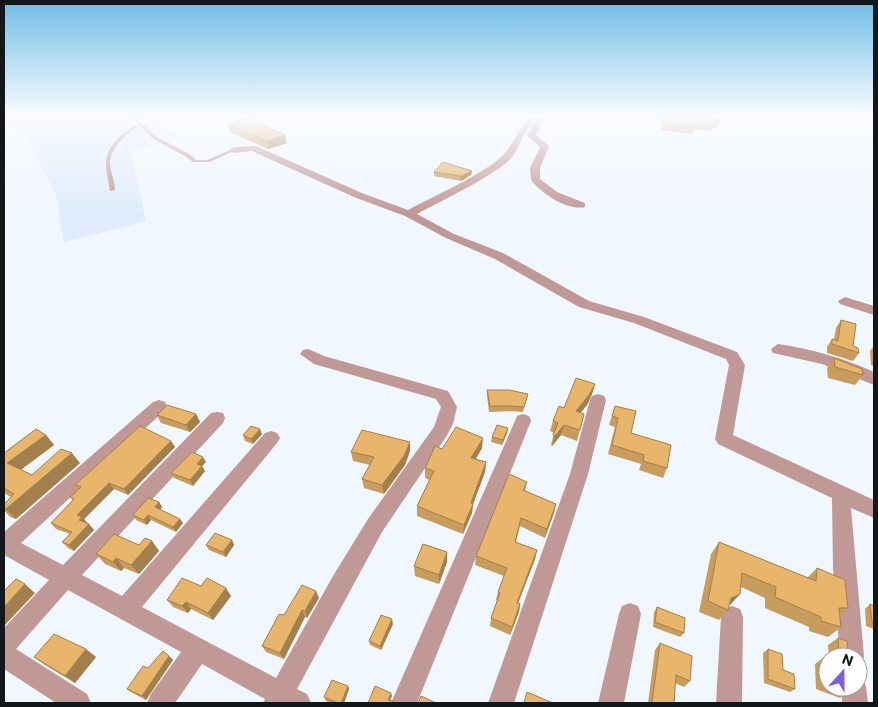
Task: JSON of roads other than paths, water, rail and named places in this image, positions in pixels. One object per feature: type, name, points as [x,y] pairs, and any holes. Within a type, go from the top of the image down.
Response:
[{"type":"street","points":[[234,150],[253,148],[358,195],[409,214],[450,236],[522,267],[584,304],[676,334],[732,356],[737,365],[724,439],[874,509]]},
{"type":"street","points":[[409,214],[494,167],[508,156],[513,148]]},
{"type":"street","points":[[544,148],[533,173],[535,181],[543,188],[582,205]]},
{"type":"street","points":[[845,301],[874,311]]},
{"type":"street","points":[[778,350],[822,358],[847,366],[874,379]]},
{"type":"street","points":[[159,406],[4,544],[198,649],[285,700],[354,557],[400,486],[446,423],[450,407],[442,395],[319,360],[308,354]]},
{"type":"street","points":[[502,703],[579,474],[598,400]]},
{"type":"street","points":[[4,645],[64,577],[217,418]]},
{"type":"street","points":[[404,703],[523,421]]},
{"type":"street","points":[[125,610],[271,438]]},
{"type":"street","points":[[841,495],[844,568],[851,647]]},
{"type":"street","points":[[611,703],[630,614]]},
{"type":"street","points":[[728,703],[732,617]]},
{"type":"street","points":[[160,703],[198,649]]},
{"type":"street","points":[[4,655],[64,700]]},
{"type":"lane","points":[[112,190],[113,183],[108,161],[116,148]]},
{"type":"lane","points":[[174,148],[195,161],[208,161],[234,150]]}]
